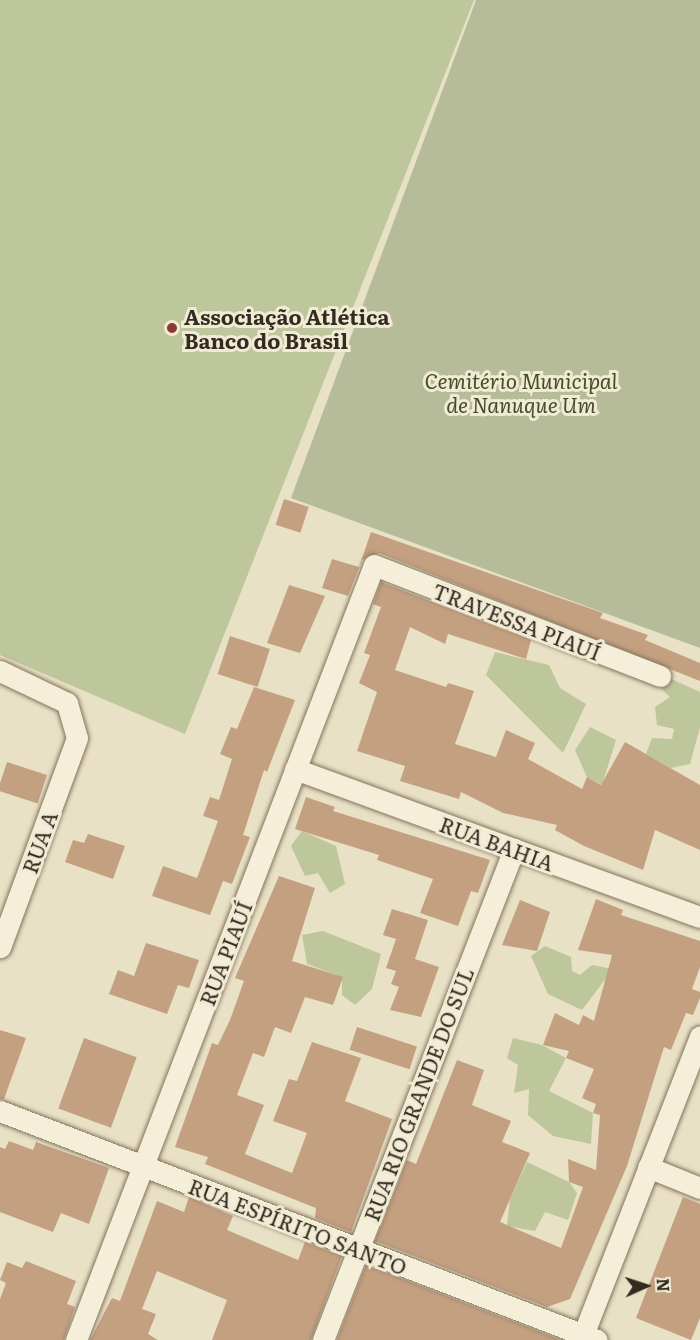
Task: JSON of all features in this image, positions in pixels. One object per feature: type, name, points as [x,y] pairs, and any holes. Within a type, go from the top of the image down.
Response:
[{"type":"street","name":"TRAVESSA PIAUÍ","points":[[374,565],[660,676]]},
{"type":"street","name":"RUA PIAUÍ","points":[[76,1340],[145,1167],[374,565]]},
{"type":"street","name":"RUA A","points":[[0,671],[67,703],[77,738],[0,946]]},
{"type":"street","name":"RUA BAHIA","points":[[295,769],[700,917]]},
{"type":"street","name":"RUA RIO GRANDE DO SUL","points":[[323,1340],[514,849]]},
{"type":"street","points":[[587,1338],[648,1167],[700,1036]]},
{"type":"street","name":"RUA ESPÍRITO SANTO","points":[[0,1111],[587,1338]]},
{"type":"street","points":[[648,1167],[700,1188]]},
{"type":"green space","name":"Associação Atlética Banco do Brasil","points":[[0,0],[474,0],[185,734],[0,655]]},
{"type":"green space","name":"Cemitério Municipal de Nanuque Um","points":[[476,0],[700,0],[700,648],[291,498]]},
{"type":"green space","points":[[495,652],[549,665],[560,688],[586,704],[563,753],[486,675]]},
{"type":"green space","points":[[665,676],[700,692],[700,727],[690,764],[671,768],[646,754],[652,738],[672,739],[674,729],[657,725],[655,707],[670,697],[656,684]]},
{"type":"green space","points":[[590,727],[616,740],[602,785],[587,777],[575,750]]},
{"type":"green space","points":[[302,831],[336,846],[345,884],[330,893],[318,873],[305,876],[291,846]]},
{"type":"green space","points":[[323,931],[381,954],[372,989],[355,1005],[342,995],[342,977],[307,964],[302,935]]},
{"type":"green space","points":[[545,946],[571,957],[572,971],[580,975],[592,965],[613,969],[582,1010],[548,994],[531,956]]},
{"type":"green space","points":[[513,1038],[542,1045],[566,1058],[549,1091],[593,1113],[591,1144],[553,1136],[528,1115],[529,1089],[514,1093],[518,1065],[507,1058]]},
{"type":"green space","points":[[527,1162],[569,1182],[577,1193],[568,1220],[545,1212],[535,1231],[507,1226],[510,1199]]},
{"type":"building","points":[[284,499],[309,507],[300,533],[276,525]]},
{"type":"building","points":[[371,532],[603,613],[600,618],[648,635],[645,640],[700,663],[700,681],[379,553],[362,560],[348,596],[322,588],[332,559],[359,567]]},
{"type":"building","points":[[381,582],[531,640],[526,659],[448,634],[445,644],[410,627],[395,670],[446,687],[448,683],[474,691],[455,744],[496,757],[506,730],[535,743],[528,759],[582,789],[587,777],[601,785],[625,742],[700,785],[700,850],[655,830],[643,870],[584,846],[555,830],[557,825],[503,813],[461,792],[459,799],[400,781],[405,766],[357,751],[377,692],[359,683],[370,655],[364,653],[381,607],[373,604]]},
{"type":"building","points":[[289,585],[325,596],[300,653],[267,643]]},
{"type":"building","points":[[230,636],[270,649],[258,687],[218,674]]},
{"type":"building","points":[[254,687],[295,700],[267,772],[264,770],[243,835],[250,837],[232,884],[223,881],[210,915],[152,896],[163,866],[197,878],[218,821],[203,816],[210,797],[219,800],[232,759],[220,754],[231,727],[237,729]]},
{"type":"building","points":[[7,762],[47,775],[38,804],[0,791]]},
{"type":"building","points":[[306,797],[335,807],[333,811],[490,860],[478,893],[471,891],[458,926],[420,913],[433,879],[377,860],[379,855],[295,829]]},
{"type":"building","points":[[88,834],[125,846],[113,879],[65,862],[73,840],[84,843]]},
{"type":"building","points":[[279,876],[315,888],[292,961],[343,977],[333,1005],[305,997],[291,1033],[275,1027],[264,1057],[253,1053],[237,1095],[264,1105],[245,1154],[292,1173],[307,1133],[273,1121],[289,1079],[297,1081],[312,1042],[361,1058],[345,1101],[392,1119],[351,1232],[315,1218],[316,1208],[205,1164],[208,1157],[175,1147],[212,1043],[218,1045],[230,1020],[244,981],[235,978]]},
{"type":"building","points":[[596,899],[623,910],[621,915],[700,941],[700,967],[692,989],[700,992],[700,998],[693,1015],[686,1013],[671,1050],[664,1047],[627,1166],[570,1299],[547,1307],[375,1241],[407,1160],[416,1164],[457,1060],[484,1070],[472,1105],[511,1121],[502,1142],[530,1153],[500,1222],[561,1248],[583,1187],[569,1182],[568,1159],[596,1170],[600,1115],[593,1113],[596,1104],[582,1098],[594,1069],[566,1058],[569,1051],[543,1045],[555,1013],[579,1025],[583,1015],[594,1021],[612,955],[578,950]]},
{"type":"building","points":[[520,900],[550,912],[537,951],[502,945]]},
{"type":"building","points":[[392,909],[428,920],[415,959],[439,967],[421,1017],[390,1010],[399,987],[391,984],[396,971],[386,968],[396,939],[383,935]]},
{"type":"building","points":[[146,943],[199,960],[189,988],[178,985],[167,1014],[109,994],[118,970],[134,976]]},
{"type":"building","points":[[357,1027],[417,1046],[410,1069],[350,1050]]},
{"type":"building","points":[[0,1030],[26,1038],[4,1099],[0,1099]]},
{"type":"building","points":[[84,1038],[137,1057],[111,1128],[58,1108]]},
{"type":"building","points":[[9,1141],[33,1150],[36,1142],[109,1168],[89,1224],[61,1213],[53,1232],[0,1212],[0,1147],[5,1149]]},
{"type":"building","points":[[189,1197],[233,1216],[227,1230],[298,1260],[305,1242],[342,1256],[311,1340],[212,1340],[227,1300],[157,1271],[142,1309],[156,1314],[148,1334],[158,1340],[90,1340],[112,1298],[120,1301],[157,1201],[184,1212]]},
{"type":"building","points":[[683,1197],[700,1204],[700,1318],[691,1340],[636,1318]]},
{"type":"building","points":[[26,1261],[76,1281],[67,1304],[75,1307],[64,1340],[0,1340],[0,1299],[6,1283],[0,1280],[7,1262],[22,1268]]},
{"type":"building","points":[[366,1265],[561,1340],[337,1340]]},
{"type":"place","name":"Associação Atlética Banco do Brasil","points":[[172,328]]}]
